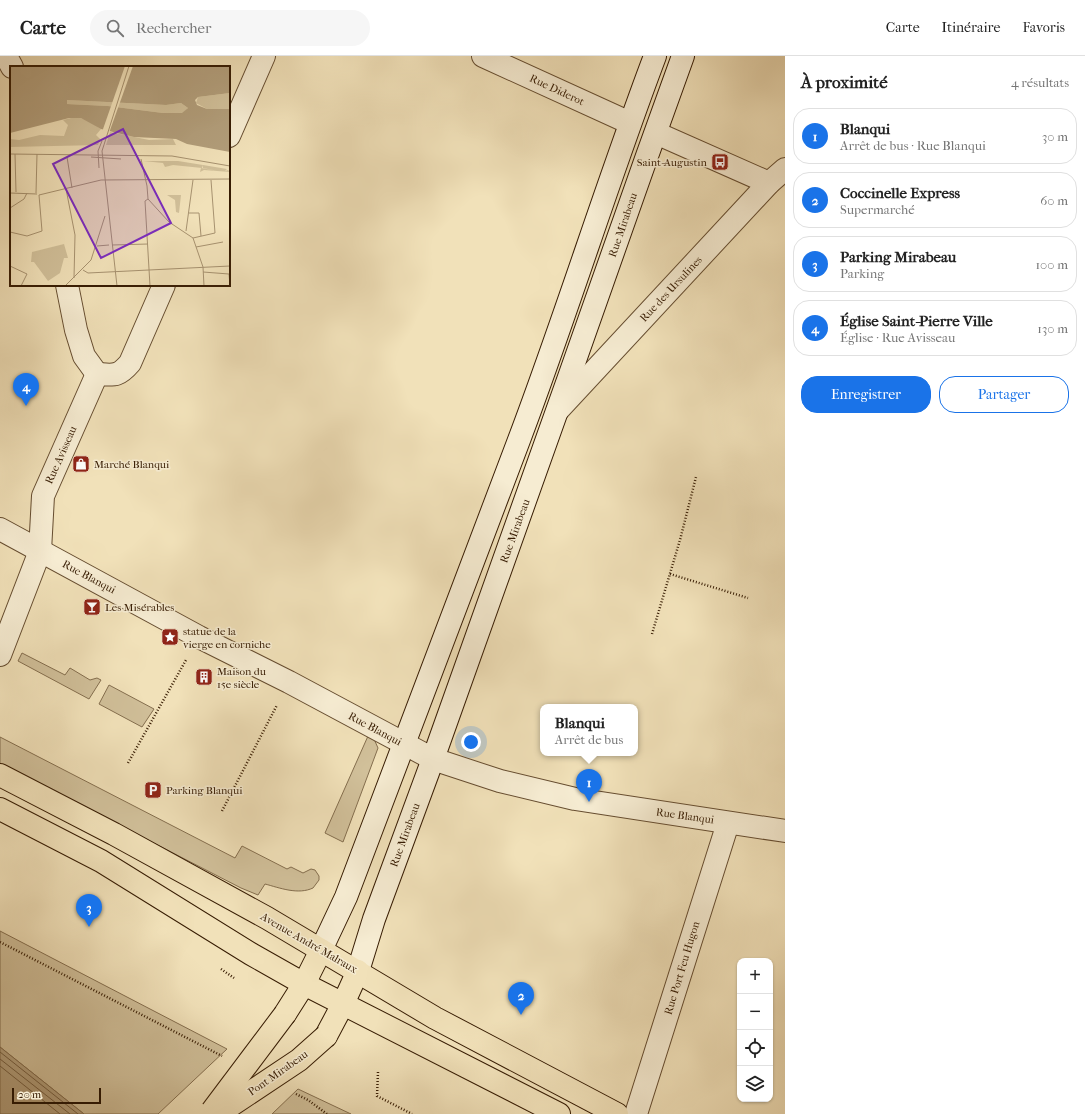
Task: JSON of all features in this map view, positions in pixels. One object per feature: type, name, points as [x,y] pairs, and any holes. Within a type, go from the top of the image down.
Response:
[{"type":"main road","name":"Avenue André Malraux","points":[[0,776],[128,842],[267,918],[435,1018],[617,1114]]},
{"type":"main road","points":[[0,809],[101,862],[251,954],[304,984],[559,1114]]},
{"type":"main road","points":[[304,984],[321,950]]},
{"type":"main road","name":"Rue Mirabeau","points":[[343,1004],[358,971]]},
{"type":"main road","name":"Pont Mirabeau","points":[[210,1114],[285,1014],[304,984]]},
{"type":"main road","name":"Pont Mirabeau","points":[[218,1114],[299,1060],[326,1036],[343,1004]]},
{"type":"street","points":[[6,56],[11,66]]},
{"type":"street","points":[[230,134],[264,56]]},
{"type":"street","name":"Rue Diderot","points":[[483,56],[630,123]]},
{"type":"street","points":[[321,950],[346,897],[546,369],[630,123],[655,56]]},
{"type":"street","name":"Rue Mirabeau","points":[[358,971],[374,919],[558,410],[683,56]]},
{"type":"street","points":[[656,133],[777,176]]},
{"type":"street","name":"Rue des Ursulines","points":[[558,410],[777,176]]},
{"type":"street","points":[[66,286],[76,330],[84,356],[97,374],[115,375],[124,370],[130,363],[164,286]]},
{"type":"street","name":"Rue Avisseau","points":[[0,655],[40,550],[43,496],[97,374]]},
{"type":"street","name":"Rue Blanqui","points":[[0,529],[199,637],[289,682],[433,759],[500,781],[575,800],[785,830]]},
{"type":"street","name":"Rue Port Feu Hugon","points":[[636,1114],[728,823]]},
{"type":"path","points":[[652,634],[670,574],[696,476]]},
{"type":"path","points":[[670,574],[748,598]]},
{"type":"path","points":[[128,763],[199,637]]},
{"type":"path","points":[[222,811],[289,682]]},
{"type":"path","points":[[0,942],[224,1057]]},
{"type":"path","points":[[378,1072],[377,1096],[412,1114]]},
{"type":"path","points":[[294,1093],[308,1100],[327,1114]]},
{"type":"shaded area","points":[[22,653],[65,675],[70,668],[90,680],[97,678],[101,680],[89,699],[18,661]]},
{"type":"shaded area","points":[[109,685],[154,709],[142,727],[99,704]]},
{"type":"shaded area","points":[[368,736],[374,739],[378,748],[343,842],[325,833]]},
{"type":"shaded area","points":[[0,737],[235,858],[242,846],[287,869],[291,867],[303,873],[311,869],[315,870],[319,876],[319,880],[313,888],[301,891],[283,889],[265,884],[258,895],[241,888],[0,764]]},
{"type":"shaded area","points":[[0,931],[227,1049],[158,1114],[84,1114],[0,1047]]},
{"type":"shaded area","points":[[298,1089],[351,1114],[272,1114]]},
{"type":"water","points":[[0,1047],[84,1114],[0,1114]]},
{"type":"place","name":"Saint-Augustin","points":[[720,162]]},
{"type":"place","name":"Église Saint-Pierre Ville","points":[[26,406]]},
{"type":"place","name":"Marché Blanqui","points":[[81,464]]},
{"type":"place","name":"Les Misérables","points":[[92,607]]},
{"type":"place","name":"statue de la vierge en corniche","points":[[170,637]]},
{"type":"place","name":"Maison du 15e siècle","points":[[204,677]]},
{"type":"place","name":"Parking Blanqui","points":[[153,790]]},
{"type":"place","name":"Blanqui","points":[[589,802]]},
{"type":"place","name":"Parking Mirabeau","points":[[89,927]]},
{"type":"place","name":"Coccinelle Express","points":[[521,1015]]}]
